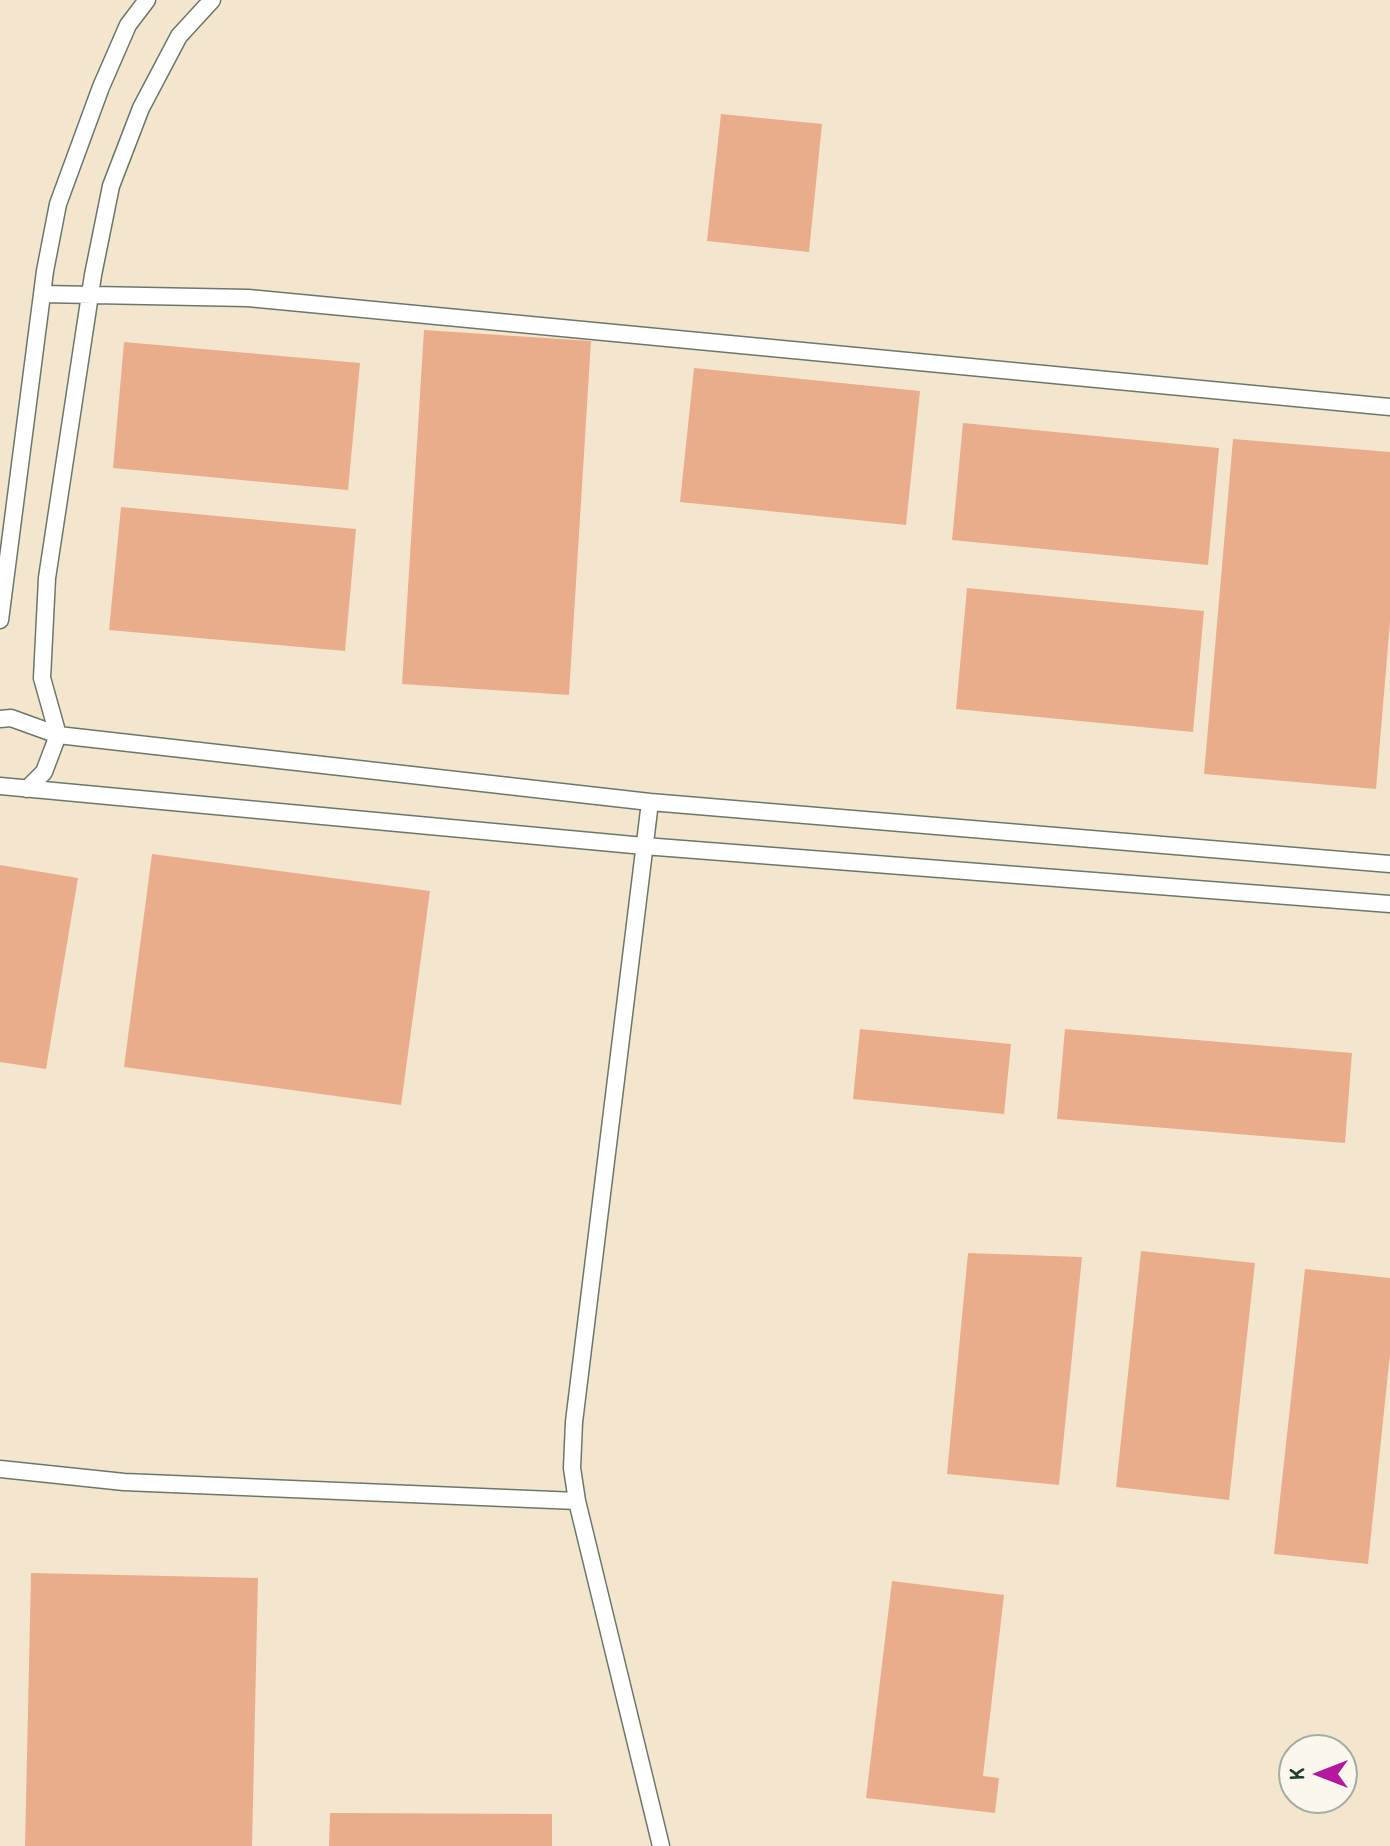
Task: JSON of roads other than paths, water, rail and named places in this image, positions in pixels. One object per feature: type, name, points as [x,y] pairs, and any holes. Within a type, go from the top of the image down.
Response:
[{"type":"lane","points":[[0,620],[42,294],[58,204],[77,147],[128,25],[147,0]]},
{"type":"lane","points":[[27,789],[44,772],[58,735],[42,678],[47,578],[90,296],[111,186],[141,108],[179,36],[212,0]]},
{"type":"lane","points":[[42,294],[248,298],[1390,407]]},
{"type":"lane","points":[[0,719],[11,718],[58,735],[650,802],[1390,864]]},
{"type":"lane","points":[[0,786],[644,846],[1390,904]]},
{"type":"lane","points":[[650,802],[574,1422],[572,1468],[577,1501],[661,1846]]},
{"type":"lane","points":[[0,1469],[124,1482],[577,1501]]}]
